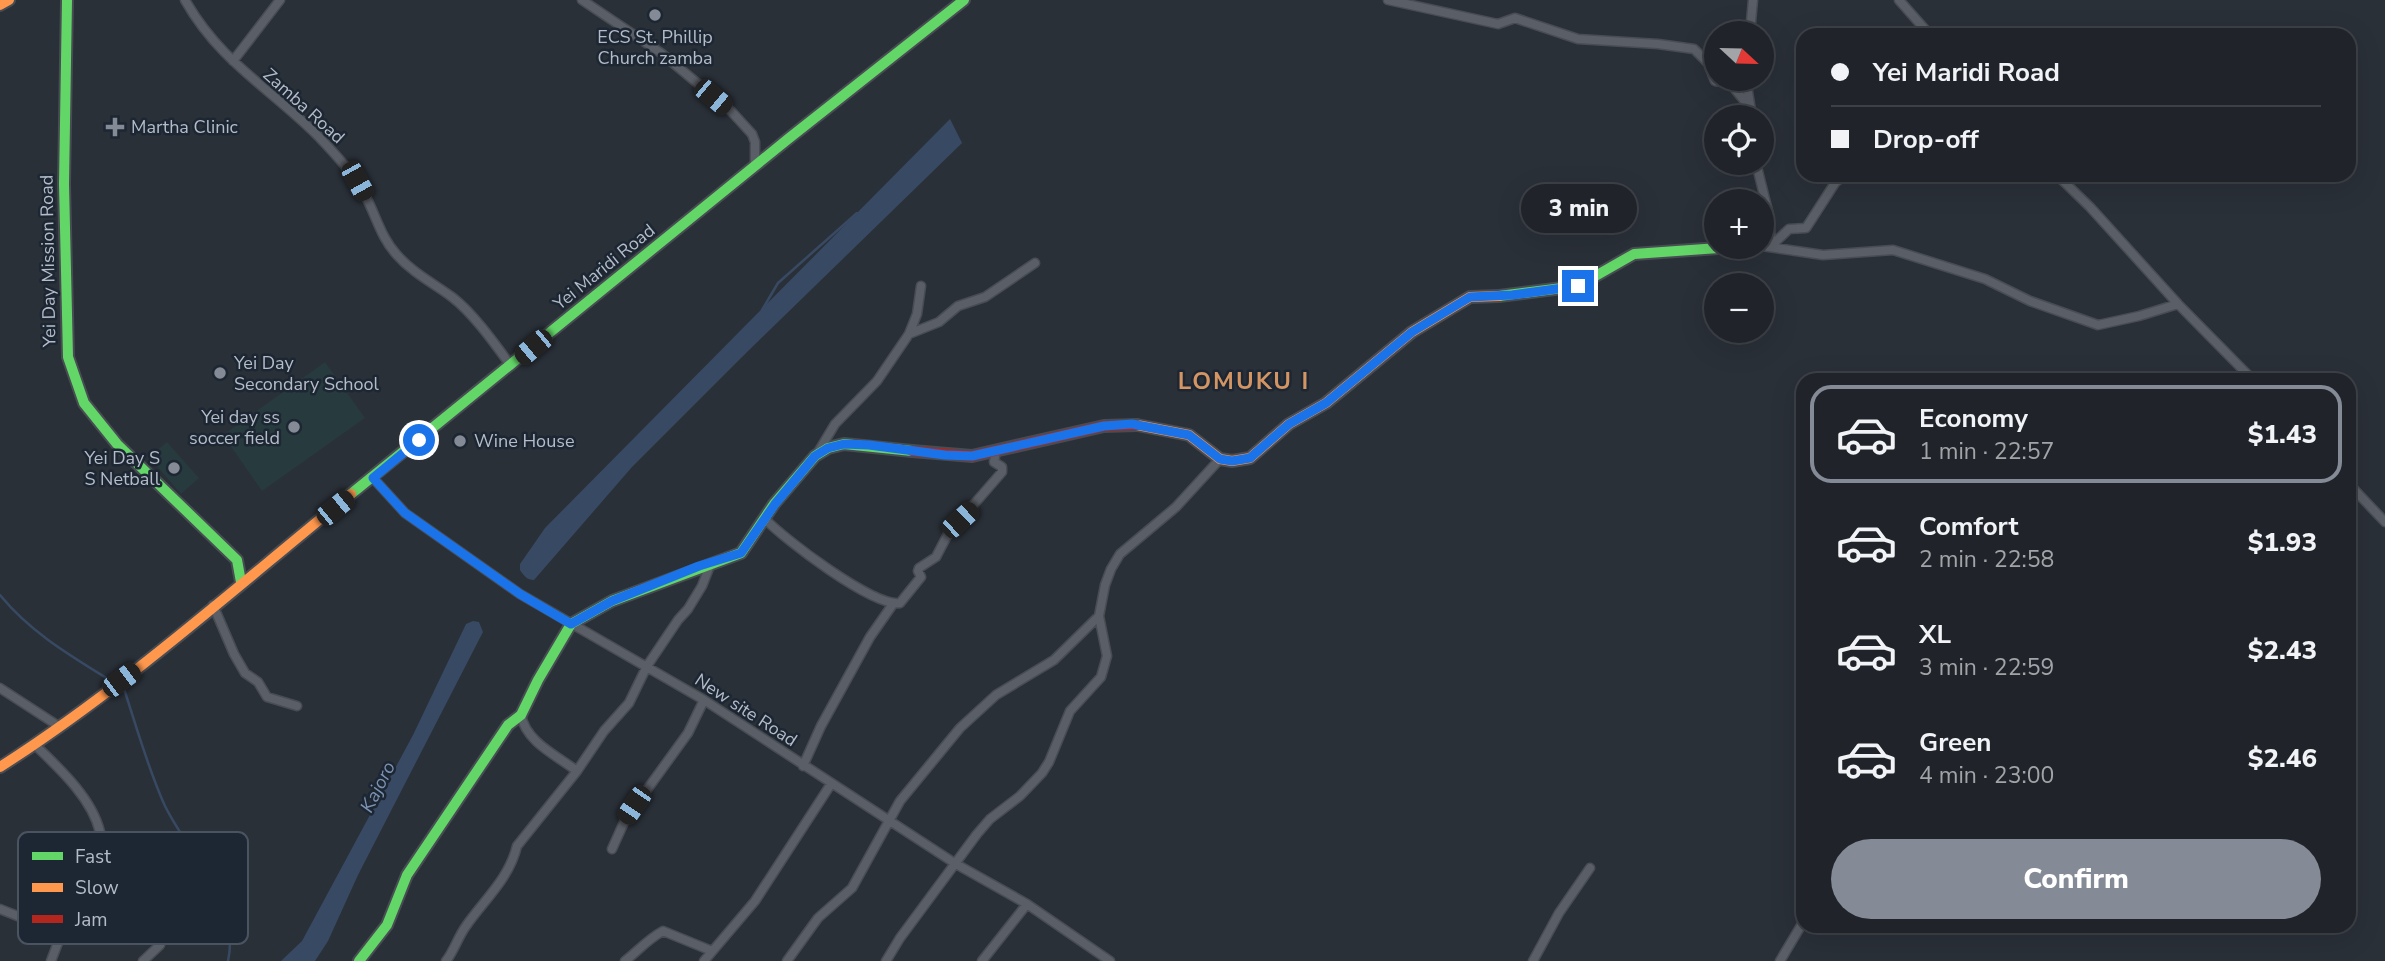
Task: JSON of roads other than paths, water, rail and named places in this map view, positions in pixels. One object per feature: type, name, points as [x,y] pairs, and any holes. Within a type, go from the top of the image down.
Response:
[{"type":"street","points":[[0,5],[9,0]]},
{"type":"street","name":"Yei Day Mission Road","points":[[67,0],[64,184],[68,357],[84,403],[117,444],[237,561],[241,582]]},
{"type":"street","name":"Zamba Road","points":[[185,0],[212,40],[340,159],[357,181],[378,226],[397,255],[422,279],[454,298],[489,335],[511,366]]},
{"type":"street","points":[[233,61],[280,0]]},
{"type":"street","points":[[582,0],[661,53],[731,111],[752,134],[755,142],[755,166]]},
{"type":"street","name":"Yei Maridi Road","points":[[0,767],[60,727],[111,688],[964,0]]},
{"type":"street","points":[[1388,0],[1498,24],[1515,18],[1578,39],[1695,49],[1708,63],[1715,81],[1730,83],[1745,105]]},
{"type":"street","points":[[1751,21],[1753,0]]},
{"type":"street","points":[[1899,0],[1924,28]]},
{"type":"street","points":[[1774,241],[1789,229],[1807,228],[1836,182]]},
{"type":"street","points":[[2064,182],[2246,373]]},
{"type":"street","points":[[1774,247],[1823,255],[1893,250],[1985,279],[2041,306],[2098,325],[2178,304]]},
{"type":"street","points":[[815,456],[828,448],[844,444],[972,456],[1104,426],[1132,424],[1189,435],[1220,459],[1241,460],[1258,453],[1289,424],[1326,403],[1412,332],[1470,297],[1512,295],[1578,286],[1634,254],[1704,249]]},
{"type":"street","points":[[909,334],[939,322],[958,306],[985,297],[1035,263]]},
{"type":"street","points":[[359,961],[384,929],[407,875],[508,725],[521,715],[571,624],[612,601],[741,553],[764,518],[815,456],[835,424],[877,381],[909,334],[917,314],[920,286]]},
{"type":"street","points":[[764,518],[787,539],[839,576],[893,604],[900,603],[920,577],[919,568],[936,556],[948,534],[1002,472],[1002,467],[994,462],[996,451]]},
{"type":"street","points":[[886,961],[990,820],[1020,796],[1042,773],[1070,711],[1101,677],[1107,656],[1099,616],[1105,585],[1120,554],[1176,507],[1220,459]]},
{"type":"street","name":"New site Road","points":[[373,478],[405,513],[520,594],[704,700],[956,864],[1027,904],[1110,961]]},
{"type":"street","points":[[2356,491],[2385,522]]},
{"type":"street","points":[[446,961],[463,929],[504,877],[517,846],[577,771],[604,731],[629,703],[647,666],[702,586],[710,564]]},
{"type":"street","points":[[803,766],[821,726],[870,637],[893,604]]},
{"type":"street","points":[[213,605],[245,673],[258,682],[267,697],[297,706]]},
{"type":"street","points":[[787,961],[818,918],[852,888],[913,784],[978,710],[996,695],[1054,660],[1099,616]]},
{"type":"street","points":[[0,688],[60,727]]},
{"type":"street","points":[[612,849],[625,820],[688,733],[704,700]]},
{"type":"street","points":[[521,715],[523,728],[577,771]]},
{"type":"street","points":[[34,744],[77,790],[95,817],[100,832]]},
{"type":"street","points":[[0,754],[13,759]]},
{"type":"street","points":[[704,961],[755,901],[831,784]]},
{"type":"street","points":[[1533,961],[1559,913],[1590,868]]},
{"type":"street","points":[[982,961],[1027,904]]},
{"type":"street","points":[[0,909],[18,916]]},
{"type":"street","points":[[625,961],[639,950],[644,942],[663,931],[712,951]]},
{"type":"street","points":[[1780,961],[1797,933]]},
{"type":"street","points":[[51,961],[58,944]]},
{"type":"street","points":[[143,961],[160,945]]},
{"type":"water","points":[[950,119],[962,143],[632,467],[534,580],[526,577],[520,570],[520,564],[545,528]]},
{"type":"water","points":[[479,622],[483,632],[358,875],[328,941],[315,961],[281,961],[302,941],[413,735],[466,624]]},
{"type":"waterway","points":[[762,310],[778,283],[857,213]]},
{"type":"waterway","points":[[0,595],[38,632],[113,682]]},
{"type":"waterway","points":[[121,687],[124,689],[165,806],[180,832]]},
{"type":"waterway","points":[[228,961],[230,944]]},
{"type":"place","name":"ECS St. Phillip Church zamba","points":[[655,15]]},
{"type":"place","name":"Martha Clinic","points":[[115,127]]},
{"type":"place","name":"Yei Day Secondary School","points":[[220,373]]},
{"type":"place","name":"Yei day ss soccer field","points":[[294,427]]},
{"type":"place","name":"Wine House","points":[[460,441]]},
{"type":"place","name":"Yei Day S S Netball","points":[[174,468]]},
{"type":"district","name":"LOMUKU I","points":[[1244,381]]},
{"type":"water label","name":"Kajoro","points":[[378,787]]}]
